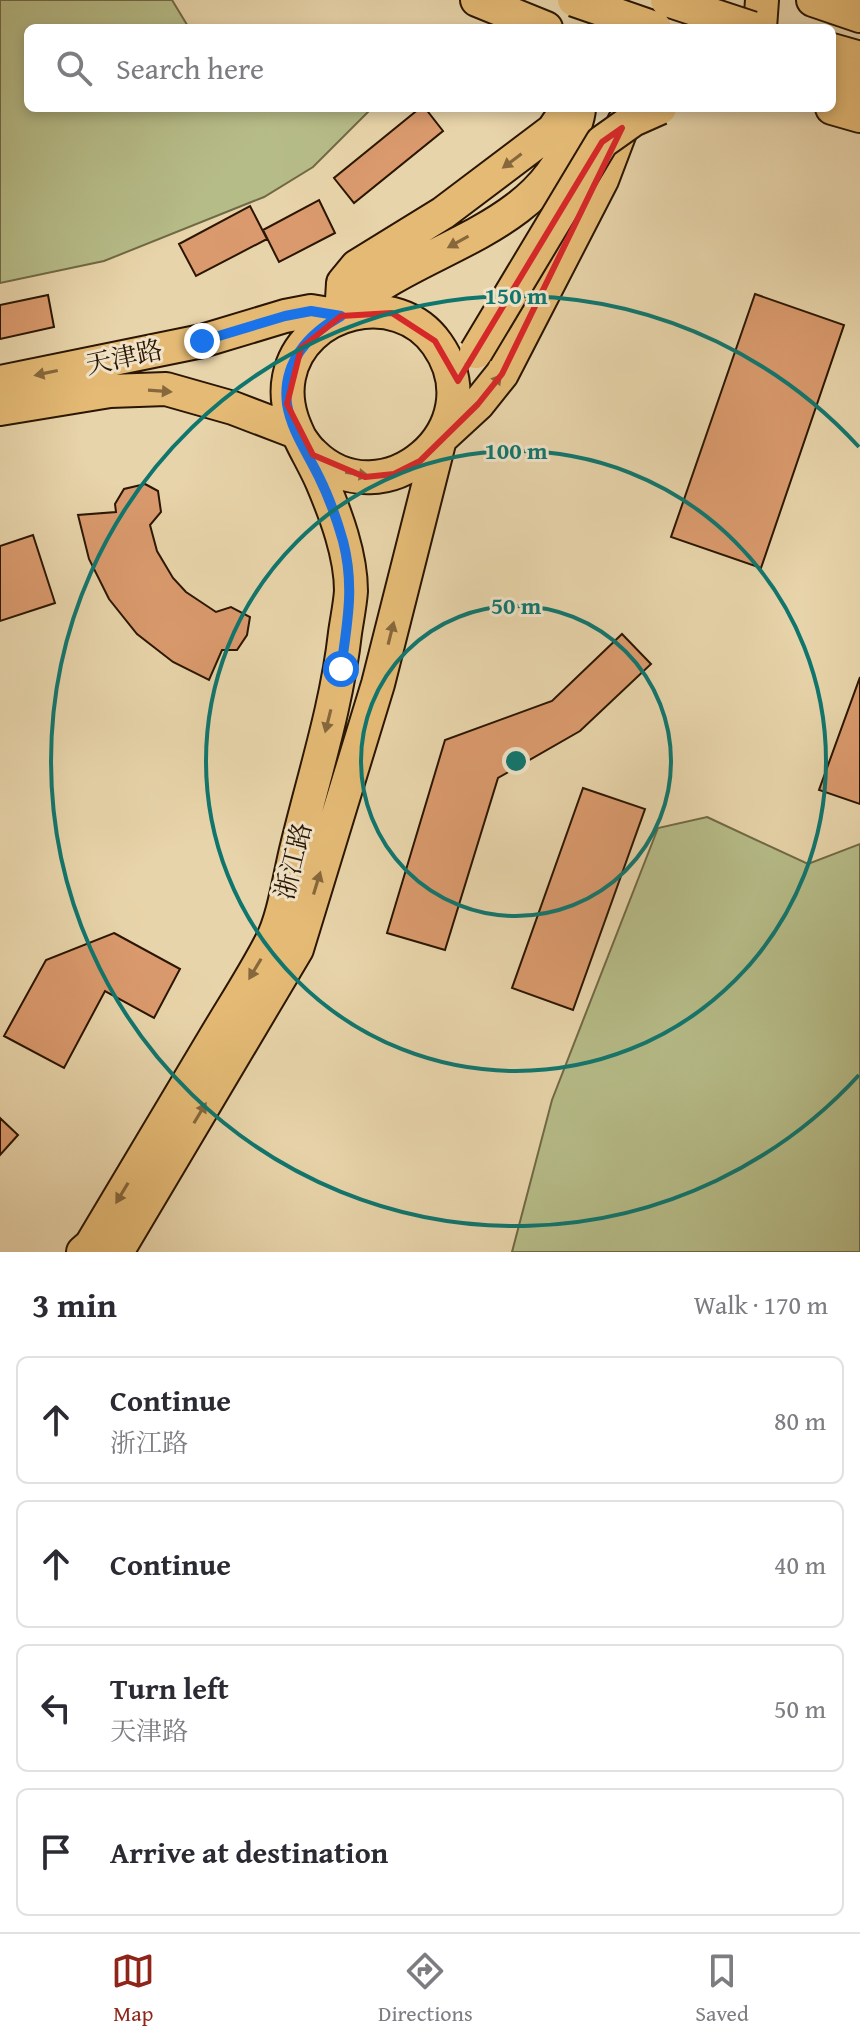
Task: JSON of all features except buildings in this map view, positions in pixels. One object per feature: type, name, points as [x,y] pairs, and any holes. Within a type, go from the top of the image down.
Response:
[{"type":"main road","points":[[477,0],[536,24]]},
{"type":"main road","points":[[559,0],[562,24]]},
{"type":"main road","points":[[574,0],[646,24]]},
{"type":"main road","points":[[618,24],[627,0]]},
{"type":"main road","points":[[660,24],[669,0],[740,24]]},
{"type":"main road","points":[[760,24],[762,0]]},
{"type":"main road","points":[[813,0],[860,16]]},
{"type":"main road","points":[[836,51],[860,58]]},
{"type":"main road","points":[[836,79],[860,86]]},
{"type":"main road","points":[[836,109],[860,116]]},
{"type":"main road","points":[[341,316],[343,283],[357,266],[443,213],[553,130],[565,112]]},
{"type":"main road","points":[[578,112],[567,148],[554,173],[536,194],[512,212],[381,285],[341,316],[318,329],[301,348],[289,375],[287,404],[296,432],[313,455],[337,471],[365,477],[394,474],[420,461],[478,404],[502,374],[602,180],[628,112]]},
{"type":"main road","points":[[453,389],[602,142],[633,120],[651,112]]},
{"type":"main road","points":[[341,316],[366,310],[392,313],[416,324],[435,341],[448,364],[453,389],[451,415],[440,439]]},
{"type":"main road","name":"天津路","points":[[0,382],[202,341],[285,316],[311,311],[341,316]]},
{"type":"main road","name":"天津路","points":[[0,409],[110,391],[166,389],[233,408],[296,432]]},
{"type":"main road","name":"浙江路","points":[[83,1252],[91,1245],[274,938],[341,669],[351,590],[337,526],[321,481],[296,432]]},
{"type":"main road","name":"浙江路","points":[[117,1252],[297,949],[378,684],[440,439]]},
{"type":"highlighted area","points":[[622,128],[502,374],[478,404],[420,461],[394,474],[365,477],[313,455],[287,404],[301,348],[341,316],[392,313],[435,341],[458,381],[602,142]]},
{"type":"green space","points":[[0,0],[172,0],[187,24],[24,24],[24,112],[368,112],[313,167],[264,197],[104,261],[0,283]]},
{"type":"green space","points":[[707,817],[808,864],[860,844],[860,1252],[512,1252],[552,1100],[658,828]]},
{"type":"route","points":[[202,341],[311,311],[341,316],[318,329],[301,348],[289,375],[287,404],[343,541],[351,590],[341,669]]}]
